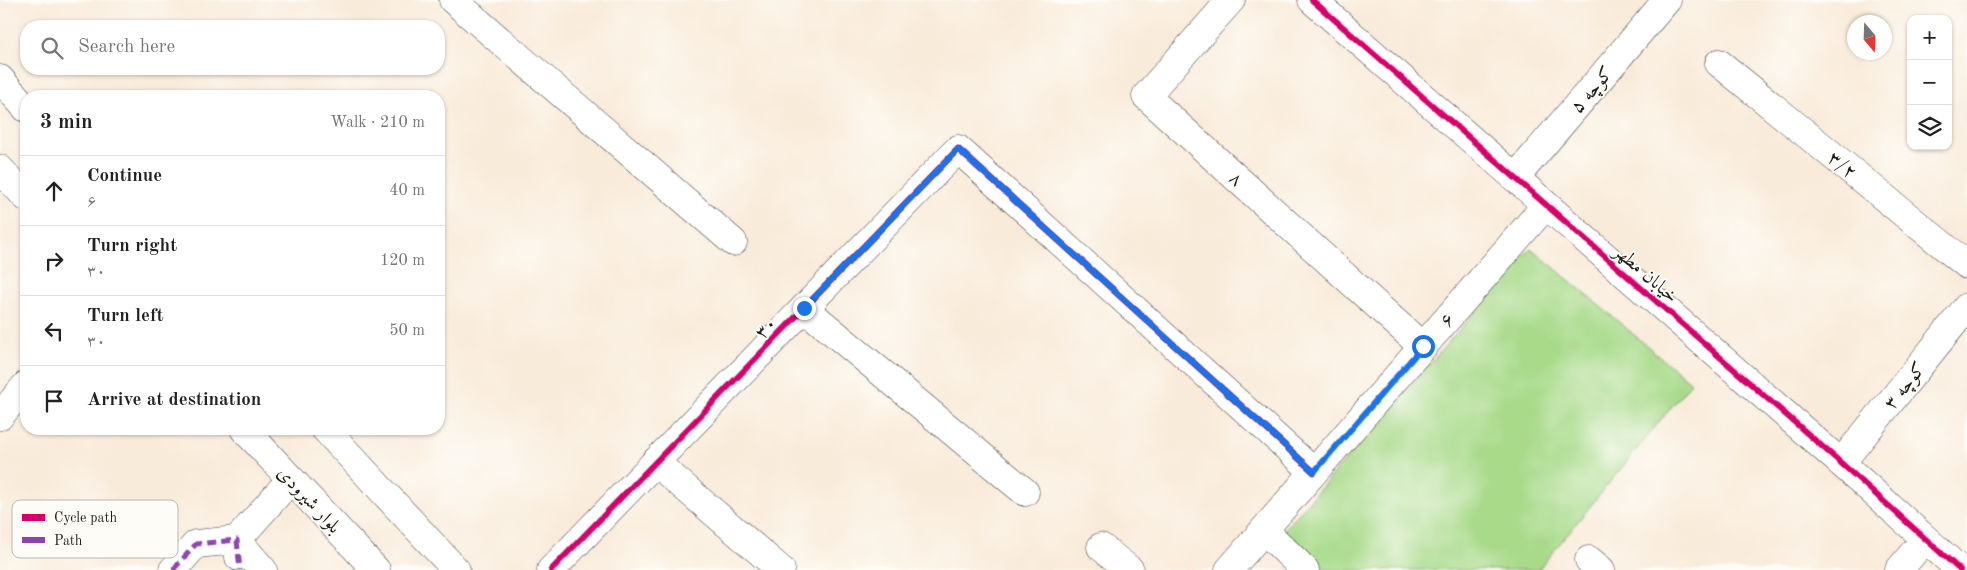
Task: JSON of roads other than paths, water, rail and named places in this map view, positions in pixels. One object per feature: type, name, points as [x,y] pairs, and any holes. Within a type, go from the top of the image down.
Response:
[{"type":"street","name":"۸","points":[[1231,0],[1146,96],[1423,346]]},
{"type":"street","name":"خیابان مطهر","points":[[1312,0],[1841,463],[1960,570]]},
{"type":"street","name":"کوچه ۵","points":[[1515,178],[1667,0]]},
{"type":"street","points":[[462,3],[733,242]]},
{"type":"street","name":"۳/۲","points":[[1719,63],[1967,265]]},
{"type":"street","points":[[0,80],[20,102]]},
{"type":"street","name":"۳۰","points":[[551,570],[958,149],[1314,472]]},
{"type":"street","points":[[0,169],[20,191]]},
{"type":"street","name":"۶","points":[[1229,570],[1546,205]]},
{"type":"street","name":"کوچه ۳","points":[[1841,463],[1967,307]]},
{"type":"street","points":[[804,308],[1025,492]]},
{"type":"street","points":[[0,416],[20,392]]},
{"type":"street","name":"بلوار شیرودی","points":[[250,435],[376,570]]},
{"type":"street","points":[[331,435],[456,570]]},
{"type":"street","points":[[655,462],[781,570]]},
{"type":"street","points":[[173,570],[196,544],[237,540],[291,479]]},
{"type":"street","points":[[1264,530],[1306,570]]},
{"type":"street","points":[[1899,570],[1925,539]]},
{"type":"street","points":[[237,540],[240,570]]},
{"type":"street","points":[[237,540],[263,570]]},
{"type":"street","points":[[1101,547],[1130,570]]}]
